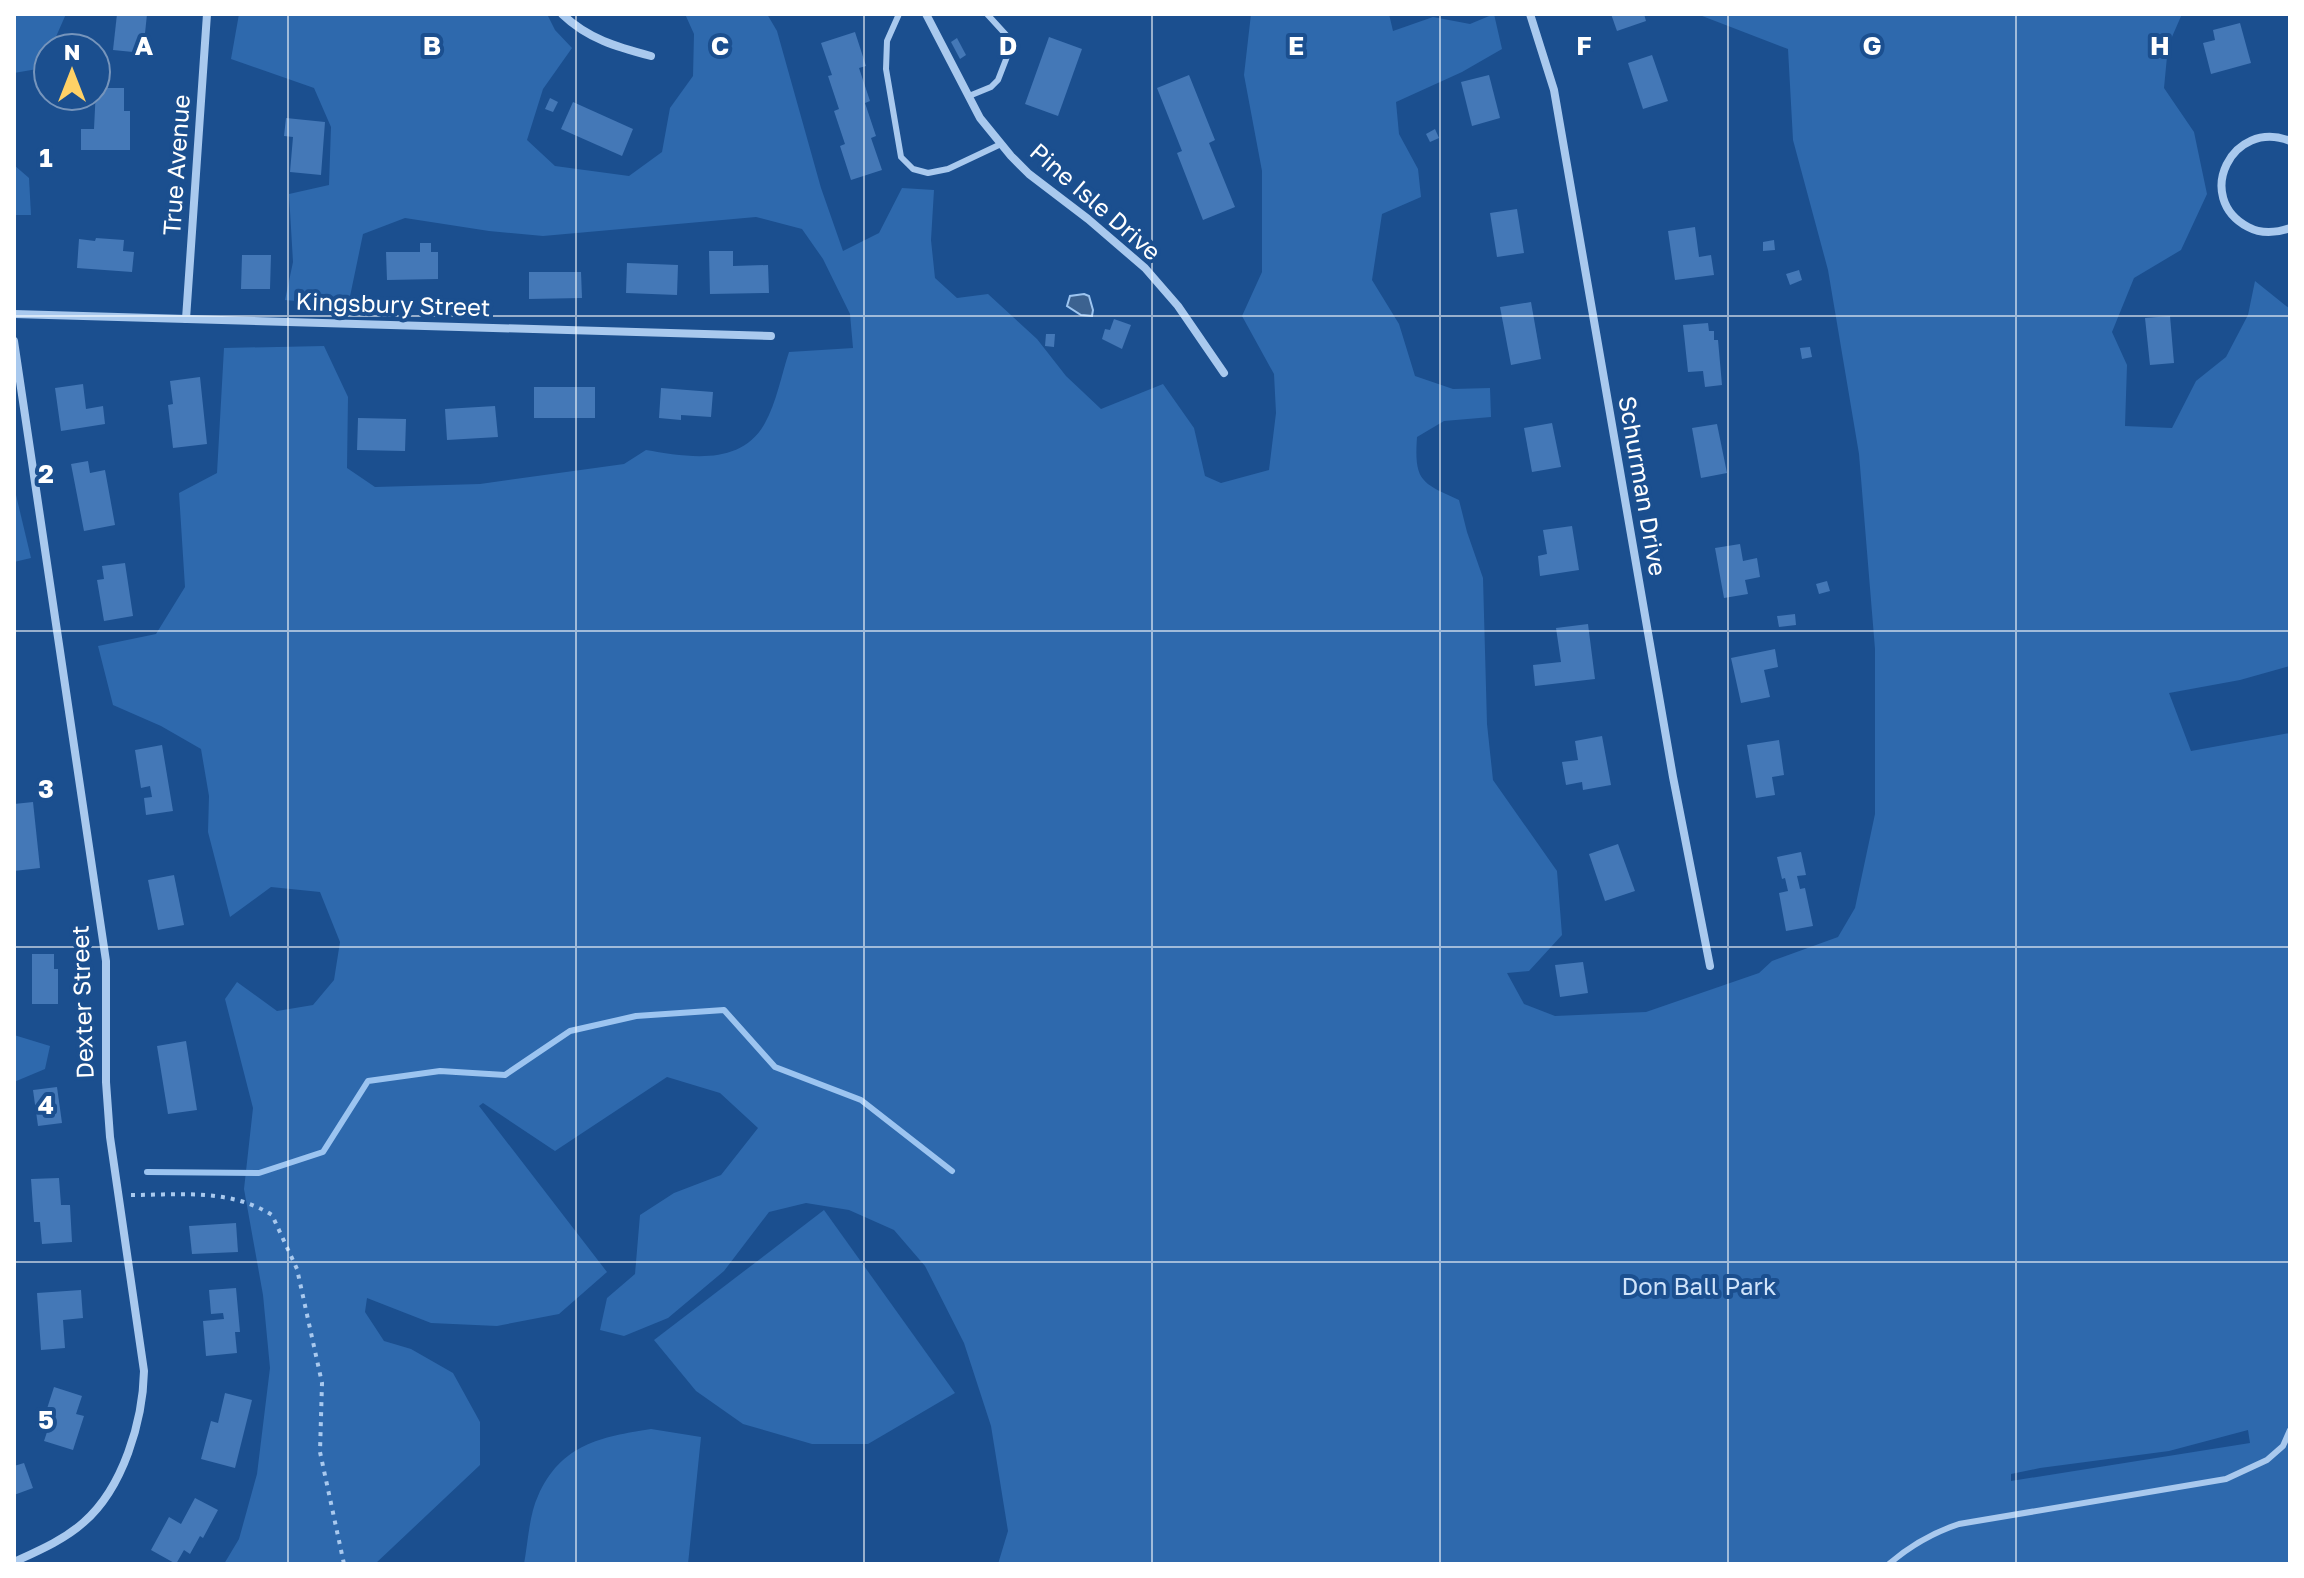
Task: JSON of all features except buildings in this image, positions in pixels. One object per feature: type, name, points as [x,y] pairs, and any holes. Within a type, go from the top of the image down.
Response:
[{"type":"street","name":"True Avenue","points":[[186,319],[207,14]]},
{"type":"street","points":[[562,14],[578,29],[606,44],[651,56]]},
{"type":"street","name":"Pine Isle Drive","points":[[926,14],[980,118],[1001,144],[1029,174],[1145,268],[1178,306],[1224,373]]},
{"type":"street","name":"Schurman Drive","points":[[1530,14],[1554,90],[1673,777],[1710,966]]},
{"type":"street","points":[[2290,141],[2272,136],[2243,145],[2225,167],[2221,186],[2231,213],[2246,226],[2274,232],[2290,228]]},
{"type":"street","name":"Kingsbury Street","points":[[14,314],[771,336]]},
{"type":"street","name":"Dexter Street","points":[[14,341],[106,961],[106,1082],[110,1137],[143,1359],[144,1388],[139,1419],[122,1465],[99,1508],[72,1531],[14,1562]]},
{"type":"lane","points":[[899,14],[887,41],[886,69],[901,157],[913,169],[928,173],[948,169],[1001,144]]},
{"type":"lane","points":[[969,96],[991,87],[998,80],[1010,49],[1008,37],[987,14]]},
{"type":"lane","points":[[1889,1564],[1934,1532],[1959,1524],[2226,1479],[2267,1460],[2283,1446],[2290,1430]]},
{"type":"path","points":[[120,1195],[215,1195],[235,1198],[272,1215],[297,1269],[322,1383],[320,1452],[344,1564]]},
{"type":"green space","points":[[14,14],[66,14],[58,32],[32,32],[32,70],[14,73]]},
{"type":"green space","name":"Don Ball Park","points":[[239,14],[547,14],[555,30],[572,48],[543,89],[527,140],[555,166],[629,176],[662,152],[670,108],[693,76],[694,34],[685,14],[767,14],[777,31],[821,188],[843,251],[879,233],[902,188],[934,190],[931,240],[935,278],[957,298],[988,294],[1037,339],[1066,376],[1101,409],[1163,384],[1194,428],[1205,476],[1221,483],[1269,470],[1276,413],[1274,374],[1242,316],[1262,272],[1262,171],[1244,75],[1251,14],[1389,14],[1393,31],[1433,17],[1470,24],[1494,14],[1502,49],[1462,72],[1396,102],[1399,134],[1418,169],[1421,197],[1382,214],[1372,280],[1399,324],[1415,376],[1453,389],[1490,388],[1491,417],[1444,421],[1417,437],[1417,463],[1419,472],[1428,484],[1459,500],[1483,578],[1487,724],[1493,780],[1557,871],[1562,935],[1529,971],[1507,973],[1524,1004],[1555,1016],[1646,1012],[1759,973],[1772,961],[1838,937],[1855,908],[1875,814],[1875,649],[1859,454],[1828,270],[1793,140],[1788,49],[1697,14],[2182,14],[2168,46],[2164,88],[2194,132],[2207,194],[2181,250],[2134,278],[2112,332],[2127,365],[2125,426],[2172,428],[2196,381],[2226,357],[2248,315],[2255,281],[2290,309],[2290,666],[2240,680],[2169,693],[2191,751],[2290,733],[2290,1564],[998,1564],[1008,1531],[991,1426],[964,1343],[925,1266],[894,1230],[849,1210],[806,1203],[769,1212],[724,1271],[668,1318],[624,1336],[600,1330],[607,1298],[635,1274],[640,1215],[674,1193],[721,1175],[758,1128],[720,1093],[667,1077],[555,1151],[483,1103],[479,1106],[607,1272],[559,1314],[497,1326],[431,1323],[367,1298],[365,1312],[384,1341],[411,1349],[453,1373],[480,1422],[480,1465],[375,1564],[224,1564],[239,1539],[257,1474],[270,1368],[263,1295],[244,1189],[253,1108],[225,999],[237,982],[277,1011],[313,1005],[334,980],[340,942],[320,892],[271,887],[230,917],[208,832],[209,796],[201,749],[161,726],[113,705],[98,646],[156,634],[185,587],[179,493],[217,473],[224,348],[324,346],[348,397],[347,468],[375,487],[480,484],[624,464],[646,450],[695,456],[728,453],[755,437],[765,423],[776,398],[789,352],[853,348],[850,314],[823,259],[802,229],[756,217],[543,236],[405,218],[363,234],[348,306],[285,300],[293,262],[289,194],[329,185],[331,127],[314,88],[231,59]],"holes":[[[2248,1430],[2250,1443],[2011,1481],[2011,1474],[2169,1451]]]},
{"type":"green space","points":[[14,165],[29,178],[31,215],[14,215]]},
{"type":"green space","points":[[14,496],[31,558],[14,562]]},
{"type":"green space","points":[[14,1035],[50,1046],[45,1069],[14,1082]]},
{"type":"green space","points":[[824,1210],[955,1393],[868,1444],[812,1444],[743,1424],[696,1391],[654,1340]]},
{"type":"green space","points":[[651,1429],[701,1437],[688,1564],[524,1564],[535,1504],[558,1465],[584,1446],[599,1440]]},
{"type":"shaded area","points":[[1070,296],[1089,296],[1092,316],[1081,315],[1067,306]]},
{"type":"waterway","points":[[147,1172],[259,1173],[323,1152],[368,1081],[440,1071],[505,1075],[570,1031],[636,1016],[724,1010],[775,1067],[861,1100],[952,1171]]}]
